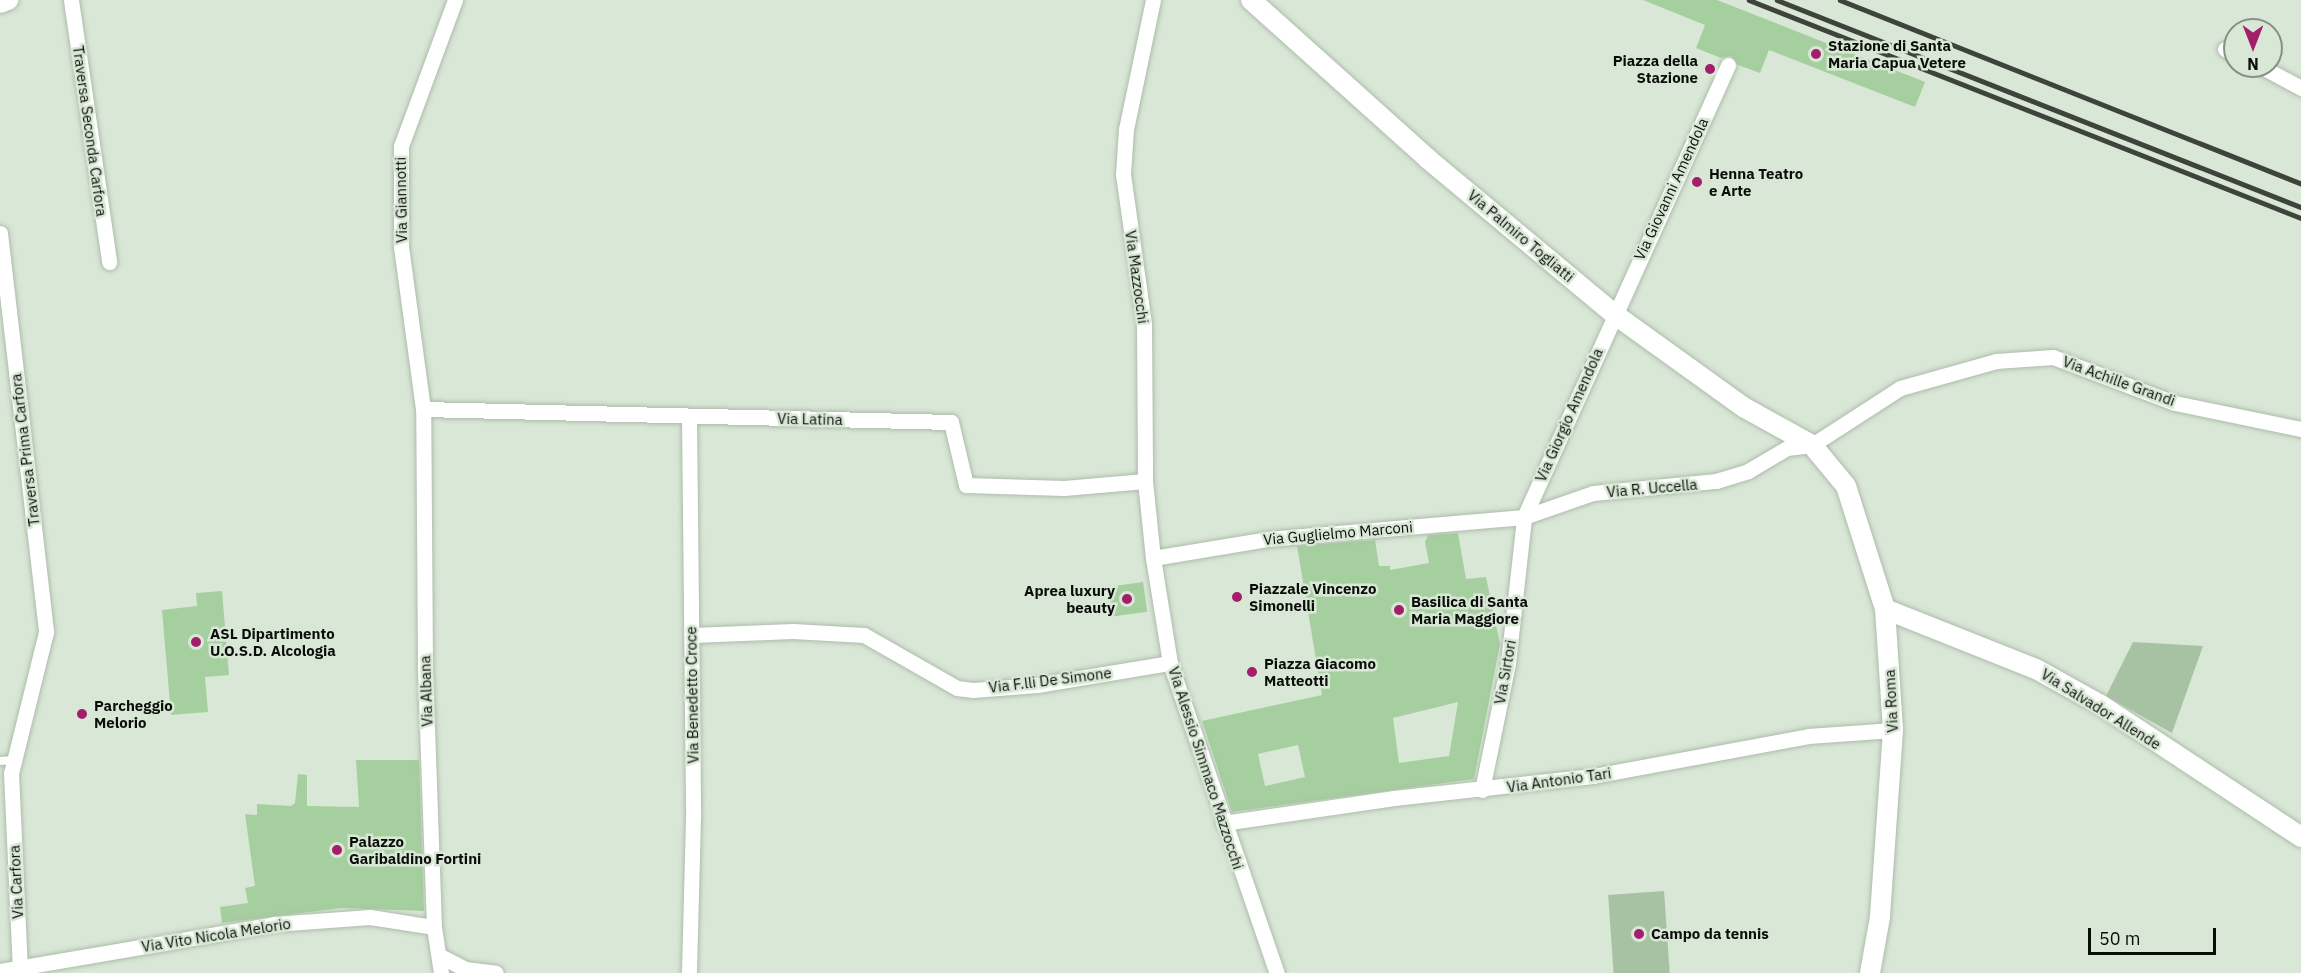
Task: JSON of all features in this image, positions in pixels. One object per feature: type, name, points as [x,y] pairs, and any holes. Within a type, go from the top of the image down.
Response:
[{"type":"street","points":[[0,3],[8,0]]},
{"type":"street","name":"Traversa Seconda Carfora","points":[[71,0],[109,262]]},
{"type":"street","name":"Via Giannotti","points":[[423,409],[401,247],[401,146],[455,0]]},
{"type":"street","name":"Via Mazzocchi","points":[[1153,0],[1126,129],[1123,174],[1144,324],[1146,481],[1153,558]]},
{"type":"street","name":"Via Palmiro Togliatti","points":[[1251,0],[1428,159],[1614,314],[1745,408],[1812,445]]},
{"type":"street","name":"Via Giovanni Amendola","points":[[1614,314],[1728,64]]},
{"type":"street","points":[[2294,79],[2301,88]]},
{"type":"street","name":"Traversa Prima Carfora","points":[[0,233],[46,632]]},
{"type":"street","name":"Via Giorgio Amendola","points":[[1524,517],[1614,314]]},
{"type":"street","name":"Via Achille Grandi","points":[[1812,445],[1867,407],[1919,380],[1996,361],[2044,356],[2175,403],[2301,429]]},
{"type":"street","name":"Via Latina","points":[[423,409],[951,422],[966,485],[1064,488],[1146,481]]},
{"type":"street","name":"Via Albana","points":[[423,409],[425,664],[434,927],[441,973]]},
{"type":"street","name":"Via Benedetto Croce","points":[[689,417],[692,635],[689,973]]},
{"type":"street","name":"Via R. Uccella","points":[[1524,517],[1593,494],[1716,481],[1748,471],[1787,448],[1812,445]]},
{"type":"street","name":"Via Roma","points":[[1812,445],[1846,486],[1886,609],[1893,730],[1880,917],[1870,973]]},
{"type":"street","name":"Via Guglielmo Marconi","points":[[1153,558],[1268,539],[1524,517]]},
{"type":"street","name":"Via Sirtori","points":[[1482,790],[1508,663],[1524,517]]},
{"type":"street","name":"Via Alessio Simmaco Mazzocchi","points":[[1153,558],[1170,663],[1273,972]]},
{"type":"street","name":"Via Salvador Allende","points":[[1886,609],[2036,669],[2101,705],[2301,837]]},
{"type":"street","name":"Via F.lli De Simone","points":[[692,635],[793,631],[864,635],[957,688],[973,690],[1037,685],[1170,663]]},
{"type":"street","name":"Via Carfora","points":[[20,969],[7,760],[20,748],[46,632]]},
{"type":"street","name":"Via Antonio Tari","points":[[1223,823],[1394,798],[1482,790],[1616,772],[1808,736],[1893,730]]},
{"type":"street","name":"Via Vito Nicola Melorio","points":[[0,971],[274,924],[370,917],[434,927]]},
{"type":"street","points":[[440,956],[465,969],[496,973]]},
{"type":"green space","points":[[2133,642],[2203,646],[2172,733],[2106,696]]},
{"type":"green space","name":"Campo da tennis","points":[[1664,891],[1670,973],[1614,973],[1608,895]]},
{"type":"building","name":"Stazione di Santa Maria Capua Vetere","points":[[1643,0],[1717,0],[1925,82],[1915,107],[1769,50],[1760,73],[1738,65],[1731,56],[1721,58],[1696,48],[1705,25]]},
{"type":"building","points":[[1458,533],[1466,579],[1486,577],[1500,644],[1474,779],[1232,812],[1202,721],[1322,695],[1297,546],[1375,540],[1379,566],[1390,566],[1390,570],[1429,563],[1425,542],[1428,535]],"holes":[[[1458,702],[1449,756],[1399,763],[1393,718]],[[1298,745],[1305,777],[1265,786],[1258,754]]]},
{"type":"building","name":"Aprea luxury beauty","points":[[1143,582],[1147,612],[1113,617],[1108,587]]},
{"type":"building","name":"ASL Dipartimento U.O.S.D. Alcologia","points":[[222,591],[229,675],[205,677],[208,712],[171,715],[162,610],[197,606],[196,593]]},
{"type":"building","name":"Palazzo Garibaldino Fortini","points":[[356,760],[419,760],[424,911],[341,908],[222,923],[220,907],[248,903],[245,888],[255,886],[245,814],[257,815],[257,804],[291,806],[295,803],[298,774],[307,775],[307,806],[359,807]]},
{"type":"railway","points":[[1749,0],[2301,218]]},
{"type":"railway","points":[[1777,0],[2301,207]]},
{"type":"railway","points":[[1840,0],[2301,183]]},
{"type":"place","name":"Stazione di Santa Maria Capua Vetere","points":[[1816,54]]},
{"type":"place","name":"Piazza della Stazione","points":[[1710,69]]},
{"type":"place","name":"Henna Teatro e Arte","points":[[1697,182]]},
{"type":"place","name":"Piazzale Vincenzo Simonelli","points":[[1237,597]]},
{"type":"place","name":"Aprea luxury beauty","points":[[1127,599]]},
{"type":"place","name":"Basilica di Santa Maria Maggiore","points":[[1399,610]]},
{"type":"place","name":"ASL Dipartimento U.O.S.D. Alcologia","points":[[196,642]]},
{"type":"place","name":"Piazza Giacomo Matteotti","points":[[1252,672]]},
{"type":"place","name":"Parcheggio Melorio","points":[[82,714]]},
{"type":"place","name":"Palazzo Garibaldino Fortini","points":[[337,850]]},
{"type":"place","name":"Campo da tennis","points":[[1639,934]]}]
